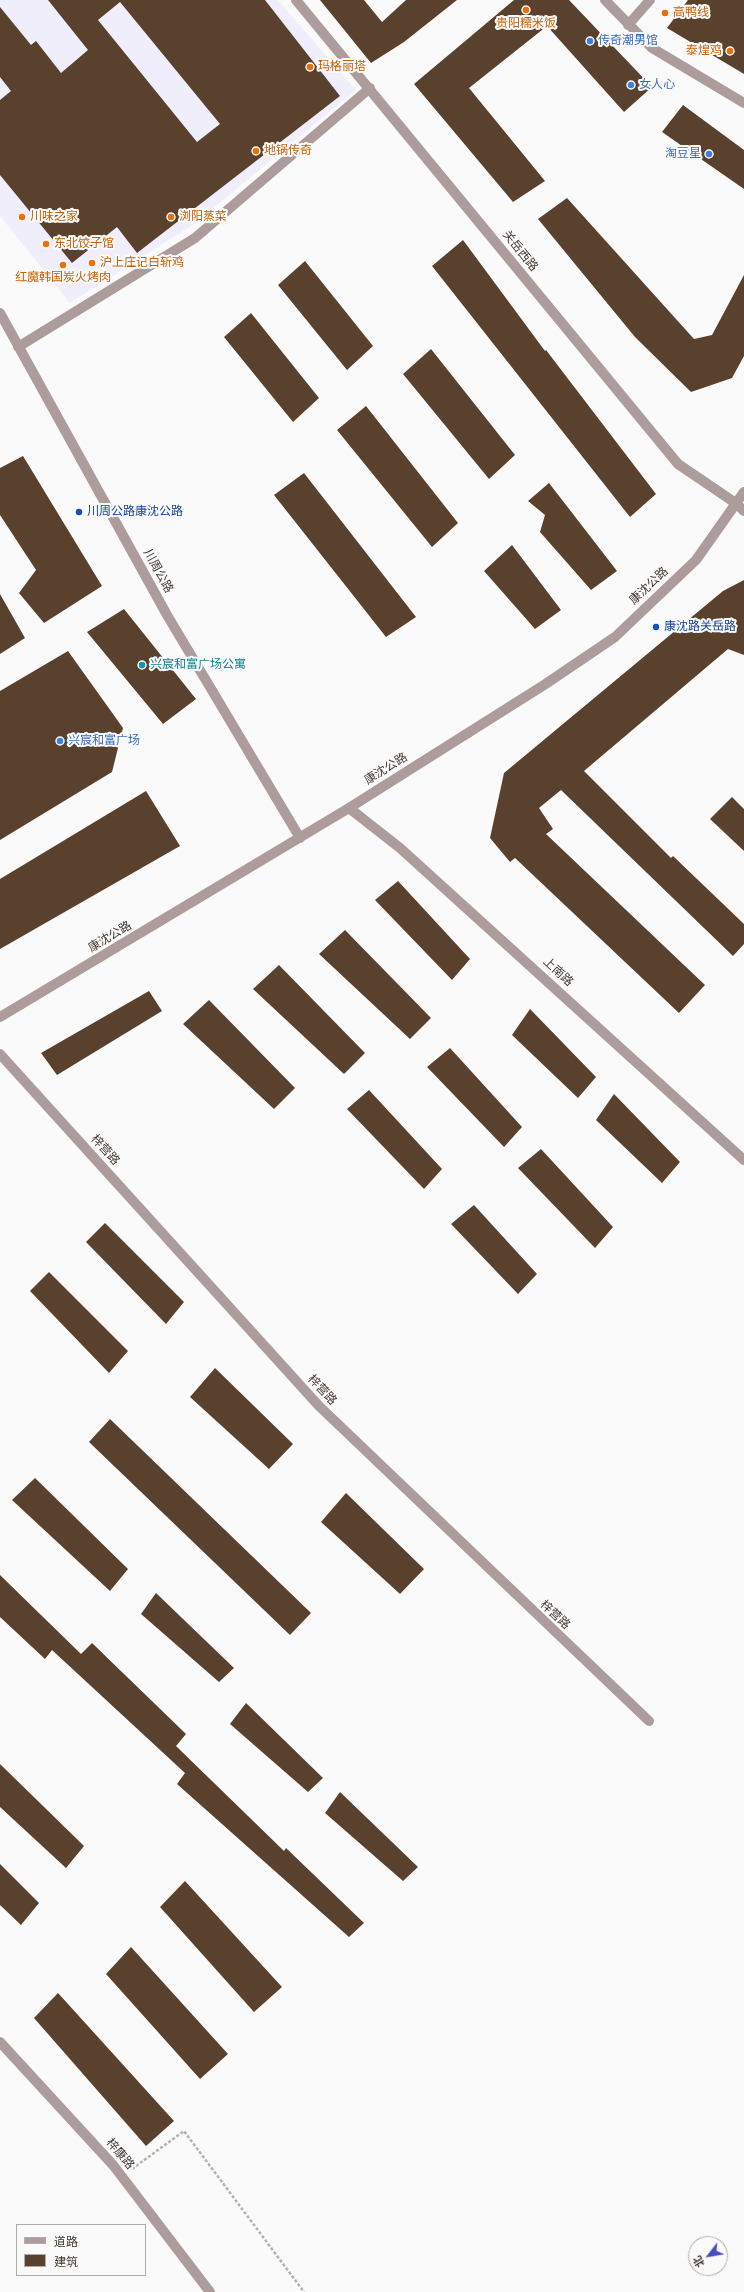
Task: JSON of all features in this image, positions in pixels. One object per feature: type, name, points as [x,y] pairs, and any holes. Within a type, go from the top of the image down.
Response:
[{"type":"street","name":"关岳西路","points":[[296,0],[678,464],[740,507]]},
{"type":"street","points":[[605,0],[652,48],[744,103]]},
{"type":"street","points":[[628,25],[650,0]]},
{"type":"street","points":[[18,347],[195,238],[370,88]]},
{"type":"street","name":"川周公路","points":[[0,313],[167,614],[300,838]]},
{"type":"street","name":"康沈公路","points":[[0,1017],[349,808],[544,685],[615,637],[696,560],[740,507],[744,492]]},
{"type":"street","name":"上南路","points":[[349,808],[400,848],[744,1160]]},
{"type":"street","name":"梓营路","points":[[0,1054],[319,1406],[649,1721]]},
{"type":"street","name":"梓康路","points":[[0,2042],[122,2176],[210,2292]]},
{"type":"path","points":[[122,2176],[184,2131],[304,2292]]},
{"type":"shaded area","points":[[0,0],[278,0],[356,90],[194,224],[70,303],[0,216]]},
{"type":"building","points":[[48,0],[265,0],[340,96],[137,253],[117,227],[72,263],[0,175],[0,100],[11,91],[0,77],[0,7],[31,45],[36,41],[61,73],[88,50]],"holes":[[[120,2],[220,124],[197,142],[98,20]]]},
{"type":"building","points":[[320,0],[364,0],[382,22],[406,0],[457,0],[404,42],[371,63]]},
{"type":"building","points":[[514,0],[569,0],[652,87],[624,112],[547,26],[469,88],[545,181],[513,202],[414,84]]},
{"type":"building","points":[[688,0],[744,0],[744,74],[667,28]]},
{"type":"building","points":[[683,105],[744,150],[744,189],[662,132]]},
{"type":"building","points":[[567,198],[694,339],[712,335],[744,275],[744,356],[732,378],[691,392],[635,337],[538,219]]},
{"type":"building","points":[[463,240],[545,351],[546,350],[656,494],[630,517],[432,266]]},
{"type":"building","points":[[305,261],[373,346],[347,370],[278,285]]},
{"type":"building","points":[[251,313],[319,398],[293,422],[224,337]]},
{"type":"building","points":[[431,349],[515,455],[489,479],[403,374]]},
{"type":"building","points":[[366,406],[458,523],[432,547],[337,430]]},
{"type":"building","points":[[23,456],[102,586],[44,623],[19,593],[36,570],[0,515],[0,468]]},
{"type":"building","points":[[304,473],[416,617],[386,637],[274,495]]},
{"type":"building","points":[[549,483],[617,571],[591,590],[540,532],[545,515],[528,501]]},
{"type":"building","points":[[512,545],[561,610],[535,629],[484,571]]},
{"type":"building","points":[[744,580],[744,655],[728,649],[584,771],[671,858],[673,856],[744,924],[744,944],[733,956],[561,790],[539,808],[553,829],[546,834],[705,985],[679,1013],[515,858],[510,862],[490,838],[504,773],[723,591]]},
{"type":"building","points":[[0,594],[25,638],[0,654]]},
{"type":"building","name":"兴宸和富广场公寓","points":[[124,609],[196,699],[163,724],[87,632]]},
{"type":"building","name":"兴宸和富广场","points":[[68,651],[123,728],[112,772],[0,840],[0,691]]},
{"type":"building","points":[[146,791],[180,846],[0,949],[0,879]]},
{"type":"building","points":[[732,797],[744,809],[744,851],[710,819]]},
{"type":"building","points":[[398,881],[470,959],[452,980],[375,900]]},
{"type":"building","points":[[345,930],[431,1018],[410,1039],[319,954]]},
{"type":"building","points":[[279,965],[365,1053],[344,1074],[253,989]]},
{"type":"building","points":[[149,991],[162,1011],[57,1075],[41,1053]]},
{"type":"building","points":[[209,1000],[295,1088],[274,1109],[183,1024]]},
{"type":"building","points":[[530,1009],[596,1077],[578,1098],[512,1035]]},
{"type":"building","points":[[450,1048],[522,1127],[504,1147],[427,1067]]},
{"type":"building","points":[[369,1090],[442,1169],[424,1189],[347,1109]]},
{"type":"building","points":[[614,1094],[680,1162],[662,1183],[596,1120]]},
{"type":"building","points":[[541,1149],[613,1227],[595,1248],[518,1168]]},
{"type":"building","points":[[474,1205],[537,1274],[518,1294],[451,1224]]},
{"type":"building","points":[[105,1223],[184,1302],[166,1324],[86,1242]]},
{"type":"building","points":[[49,1272],[128,1351],[109,1373],[30,1291]]},
{"type":"building","points":[[215,1368],[293,1444],[269,1469],[190,1397]]},
{"type":"building","points":[[110,1419],[311,1613],[290,1635],[89,1442]]},
{"type":"building","points":[[35,1478],[128,1569],[110,1591],[12,1500]]},
{"type":"building","points":[[346,1493],[424,1569],[400,1594],[321,1522]]},
{"type":"building","points":[[0,1575],[81,1654],[92,1643],[186,1734],[176,1746],[284,1851],[286,1848],[364,1923],[349,1937],[177,1784],[185,1773],[52,1650],[45,1659],[0,1617]]},
{"type":"building","points":[[156,1593],[234,1668],[219,1682],[141,1614]]},
{"type":"building","points":[[246,1703],[323,1778],[308,1792],[230,1724]]},
{"type":"building","points":[[0,1764],[84,1846],[66,1868],[0,1807]]},
{"type":"building","points":[[340,1792],[418,1867],[403,1881],[325,1813]]},
{"type":"building","points":[[0,1864],[39,1903],[21,1925],[0,1905]]},
{"type":"building","points":[[185,1881],[282,1987],[254,2012],[160,1907]]},
{"type":"building","points":[[131,1947],[228,2054],[200,2079],[106,1974]]},
{"type":"building","points":[[58,1993],[174,2121],[146,2146],[34,2018]]},
{"type":"place","name":"贵阳糯米饭","points":[[526,10]]},
{"type":"place","name":"高鸭线","points":[[665,13]]},
{"type":"place","name":"传奇潮男馆","points":[[590,41]]},
{"type":"place","name":"泰煌鸡","points":[[730,51]]},
{"type":"place","name":"玛格丽塔","points":[[310,67]]},
{"type":"place","name":"女人心","points":[[631,85]]},
{"type":"place","name":"地锅传奇","points":[[256,151]]},
{"type":"place","name":"淘豆星","points":[[709,154]]},
{"type":"place","name":"川味之家","points":[[22,217]]},
{"type":"place","name":"浏阳蒸菜","points":[[171,217]]},
{"type":"place","name":"东北饺子馆","points":[[46,244]]},
{"type":"place","name":"沪上庄记白斩鸡","points":[[92,263]]},
{"type":"place","name":"红魔韩国炭火烤肉","points":[[63,265]]},
{"type":"place","name":"川周公路康沈公路","points":[[79,512]]},
{"type":"place","name":"康沈路关岳路","points":[[656,627]]},
{"type":"place","name":"兴宸和富广场公寓","points":[[142,665]]},
{"type":"place","name":"兴宸和富广场","points":[[60,741]]}]
